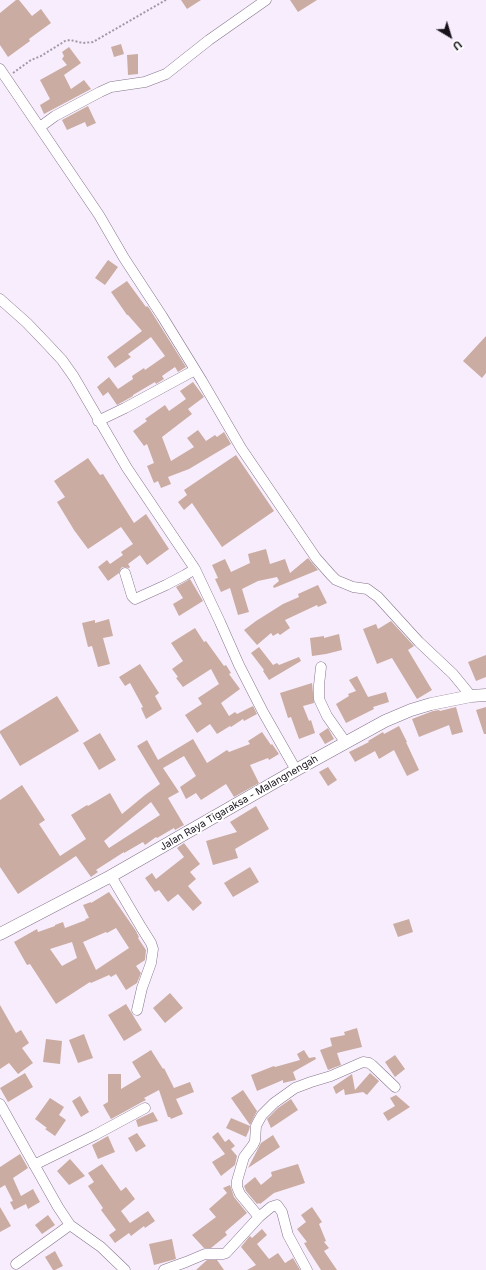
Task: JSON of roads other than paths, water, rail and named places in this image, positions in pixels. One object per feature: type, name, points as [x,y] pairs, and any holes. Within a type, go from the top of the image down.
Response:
[{"type":"main road","name":"Jalan Raya Tigaraksa - Malangnengah","points":[[0,934],[111,876],[386,720],[431,704],[471,696],[486,695]]},
{"type":"street","points":[[40,127],[56,116],[111,87],[145,82],[166,74],[227,27],[266,0]]},
{"type":"street","points":[[0,70],[99,215],[124,258],[195,370],[241,448],[316,558],[330,575],[341,582],[372,592],[384,603],[419,642],[453,674],[471,696]]},
{"type":"street","points":[[0,299],[62,360],[74,377],[127,468],[195,569],[241,670],[296,770]]},
{"type":"street","points":[[98,420],[125,408],[195,370]]},
{"type":"street","points":[[125,573],[132,596],[135,599],[166,585],[195,569]]},
{"type":"street","points":[[321,667],[319,699],[327,716],[346,742]]},
{"type":"street","points":[[111,876],[151,943],[153,949],[151,963],[142,988],[137,1010]]},
{"type":"street","points":[[259,1217],[240,1194],[237,1187],[237,1181],[244,1157],[255,1141],[255,1130],[258,1122],[262,1115],[274,1103],[295,1088],[331,1076],[363,1062],[372,1065],[394,1087]]},
{"type":"street","points":[[0,1104],[58,1207],[70,1225],[94,1241],[125,1270]]},
{"type":"street","points":[[34,1165],[145,1108]]},
{"type":"street","points":[[164,1270],[205,1254],[226,1253],[259,1217],[274,1206],[278,1206],[282,1212],[288,1235],[306,1270]]},
{"type":"street","points":[[16,1264],[70,1225]]}]
